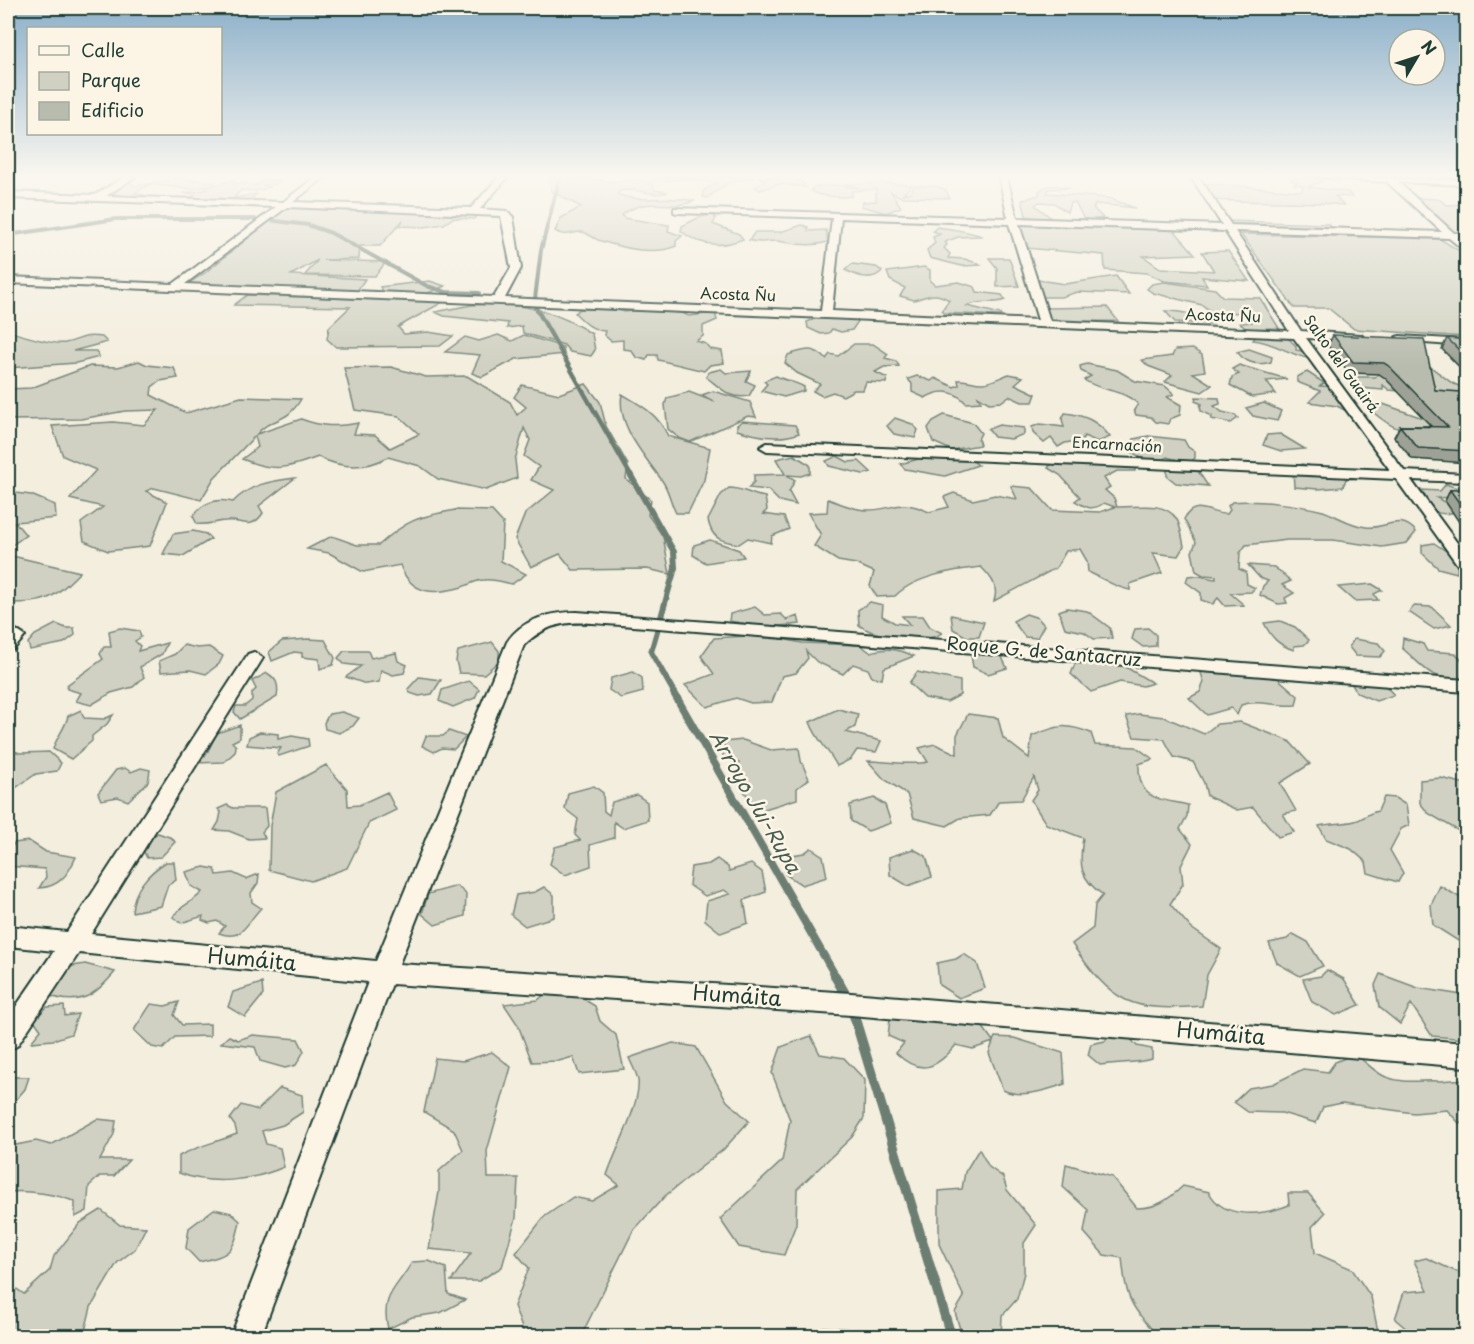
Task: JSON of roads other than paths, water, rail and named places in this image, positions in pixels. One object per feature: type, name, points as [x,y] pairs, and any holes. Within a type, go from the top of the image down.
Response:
[{"type":"street","points":[[174,288],[239,240]]},
{"type":"street","points":[[498,300],[516,268],[512,240]]},
{"type":"street","points":[[826,314],[834,240]]},
{"type":"street","points":[[1019,240],[1045,324]]},
{"type":"street","name":"Salto del Guairá","points":[[1236,240],[1298,334],[1467,565]]},
{"type":"street","name":"Acosta Ñu","points":[[8,280],[1365,338]]},
{"type":"street","points":[[1388,339],[1467,343]]},
{"type":"street","name":"Encarnación","points":[[767,447],[1467,478]]},
{"type":"street","name":"Roque G. de Santacruz","points":[[246,1336],[384,972],[516,642],[530,627],[548,618],[621,620],[1467,686]]},
{"type":"street","points":[[8,1038],[72,944],[254,658]]},
{"type":"street","name":"Humáita","points":[[8,936],[72,944],[384,972],[850,1004],[1467,1055]]},
{"type":"waterway","points":[[343,240],[427,286],[446,292],[479,293]]},
{"type":"waterway","name":"Arroyo Jui-Rupa","points":[[535,299],[544,240]]},
{"type":"waterway","name":"Arroyo Jui-Rupa","points":[[535,306],[631,476]]},
{"type":"waterway","name":"Arroyo Jui-Rupa","points":[[630,474],[674,552],[675,568],[651,652],[675,694]]},
{"type":"waterway","name":"Arroyo Jui-Rupa","points":[[674,693],[836,977]]},
{"type":"waterway","name":"Arroyo Jui-Rupa","points":[[835,976],[848,999]]},
{"type":"waterway","name":"Arroyo Jui-Rupa","points":[[852,1009],[951,1336]]}]
